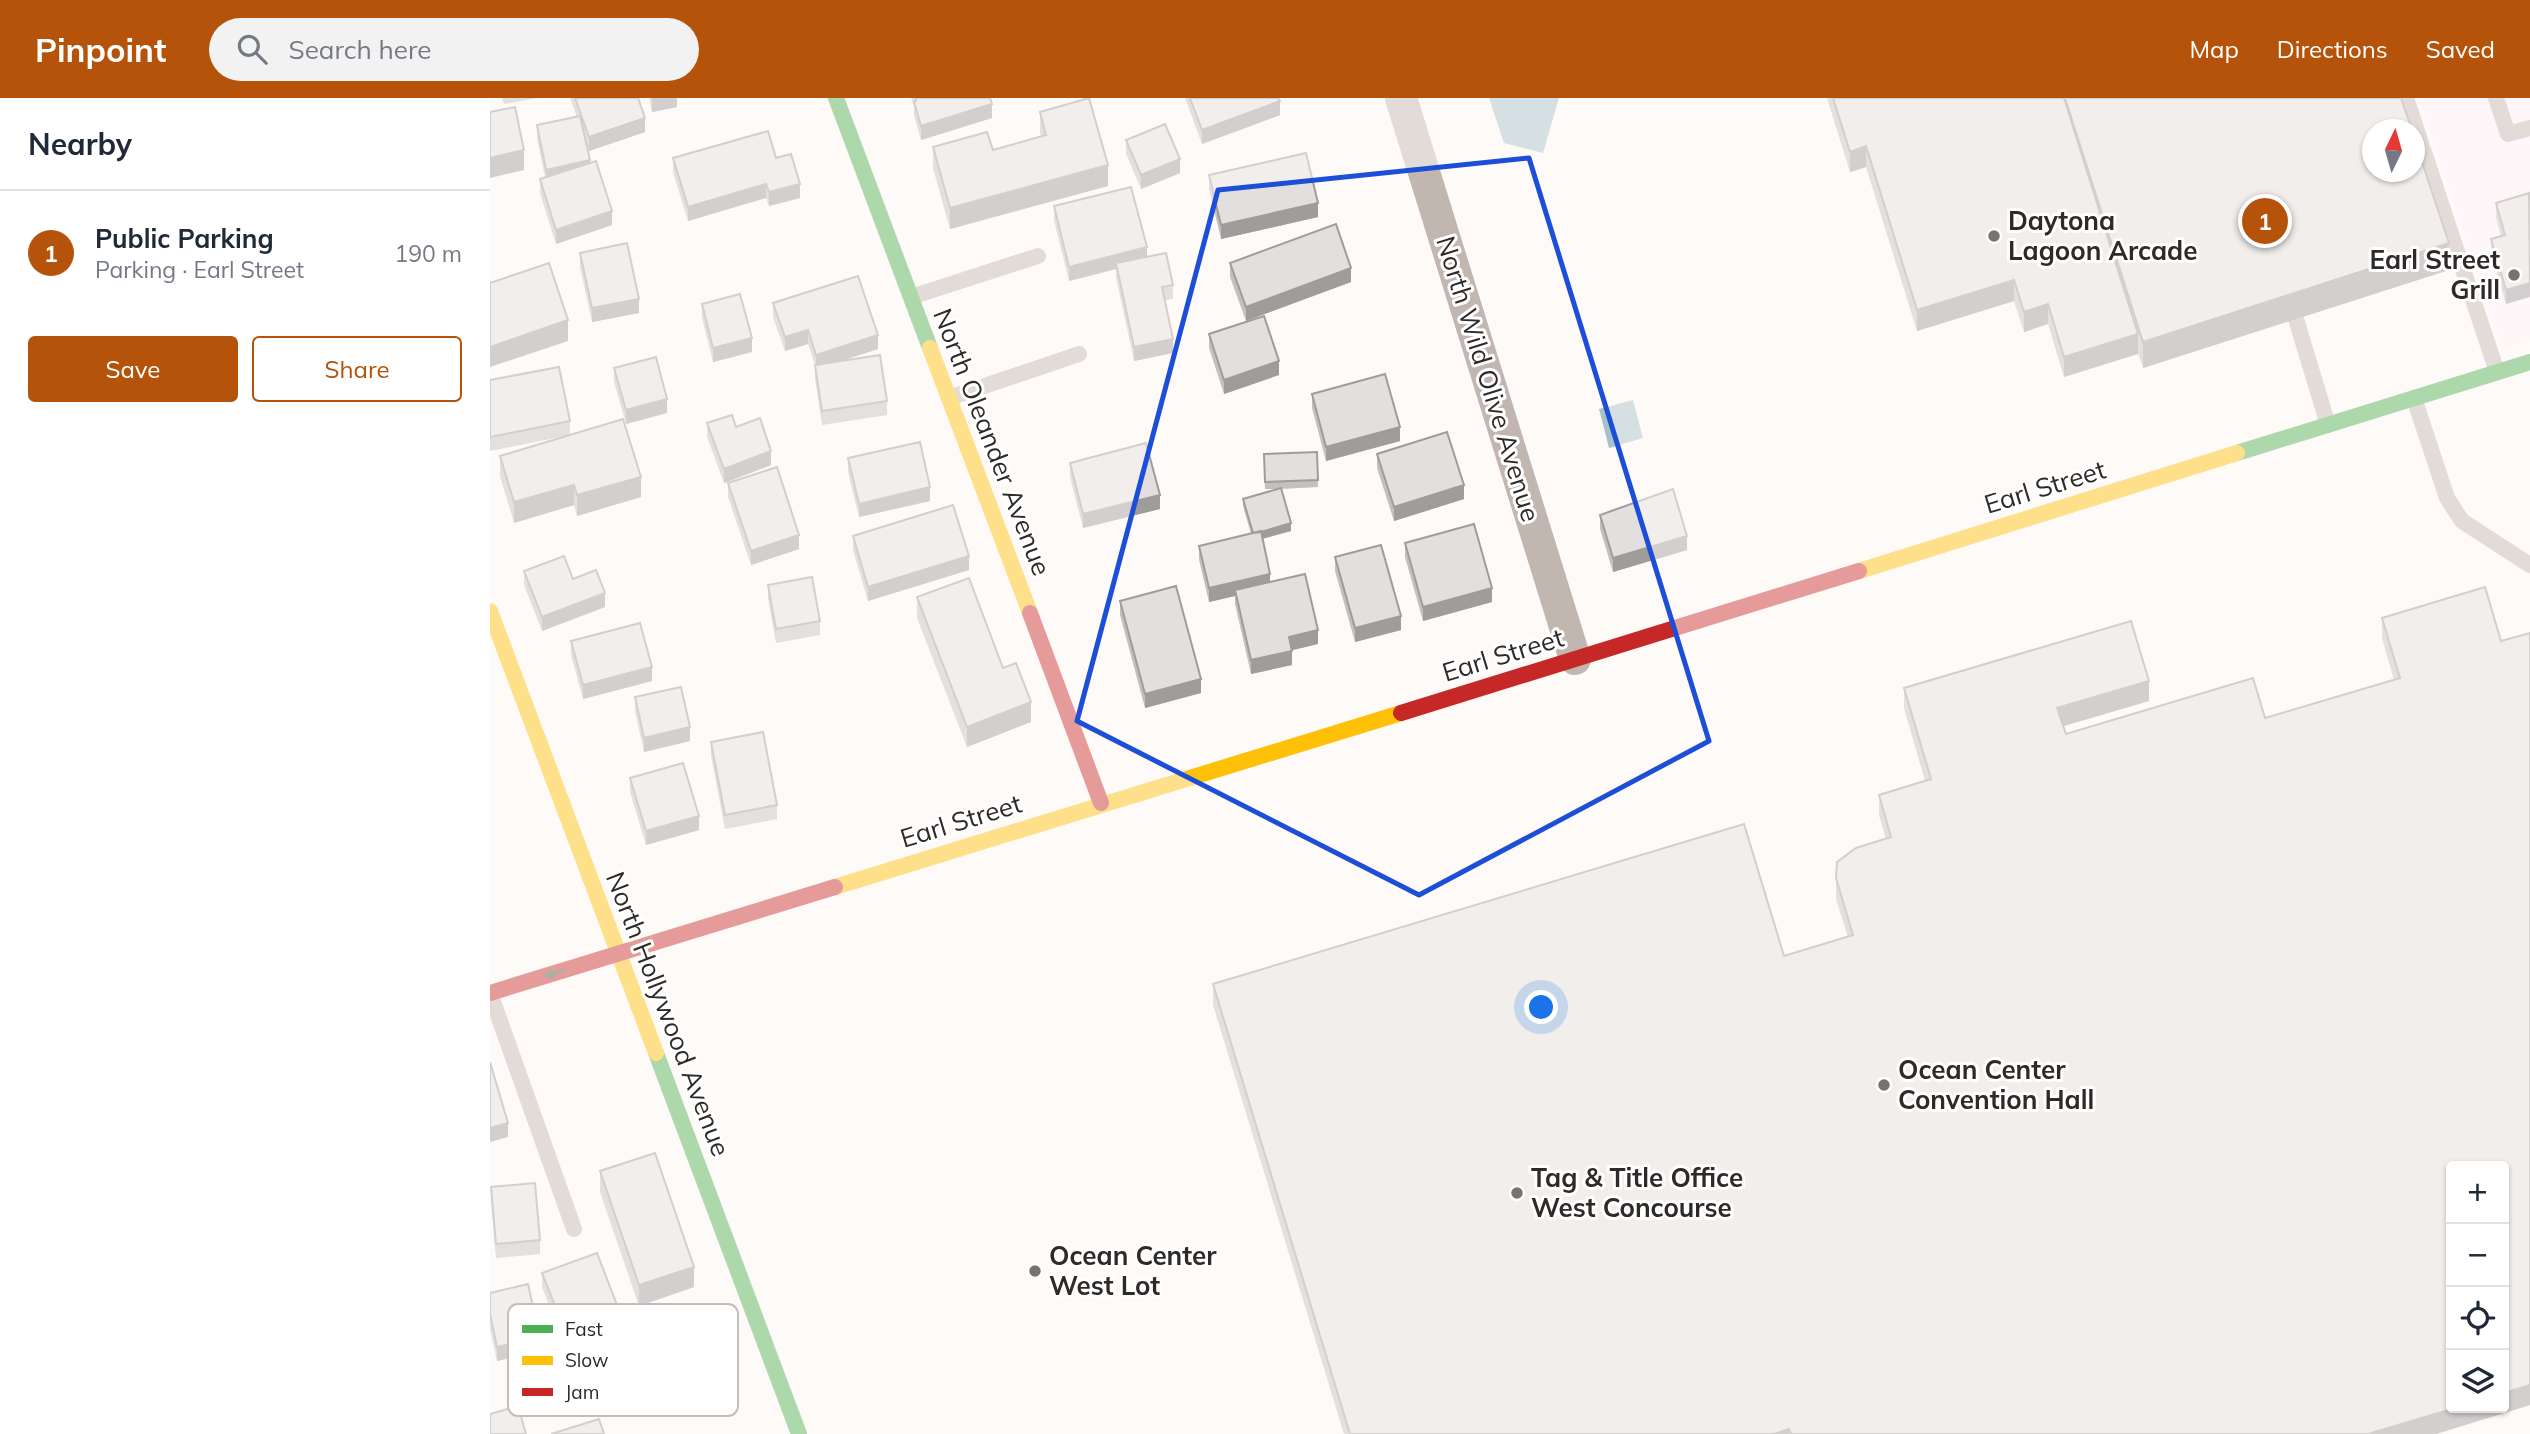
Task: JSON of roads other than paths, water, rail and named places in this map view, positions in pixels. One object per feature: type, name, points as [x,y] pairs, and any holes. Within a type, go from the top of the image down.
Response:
[{"type":"street","name":"North Oleander Avenue","points":[[836,98],[1101,803]]},
{"type":"street","name":"North Wild Olive Avenue","points":[[1402,98],[1575,659]]},
{"type":"street","name":"Earl Street","points":[[490,993],[2530,362]]},
{"type":"street","name":"North Hollywood Avenue","points":[[490,611],[799,1434]]},
{"type":"lane","points":[[2406,98],[2497,372]]},
{"type":"lane","points":[[2496,98],[2508,134],[2530,128]]},
{"type":"lane","points":[[911,297],[1038,256]]},
{"type":"lane","points":[[2295,319],[2328,425]]},
{"type":"lane","points":[[949,398],[1079,354]]},
{"type":"lane","points":[[2414,398],[2447,498],[2462,521],[2530,565]]},
{"type":"lane","points":[[490,993],[574,1229]]},
{"type":"water","points":[[1489,98],[1559,98],[1543,153],[1504,143]]},
{"type":"water","points":[[1633,400],[1643,438],[1609,448],[1599,409]]},
{"type":"place","name":"Public Parking","points":[[2265,221]]},
{"type":"place","name":"Daytona Lagoon Arcade","points":[[1994,236]]},
{"type":"place","name":"Earl Street Grill","points":[[2514,275]]},
{"type":"place","name":"Ocean Center Convention Hall","points":[[1884,1085]]},
{"type":"place","name":"Tag & Title Office West Concourse","points":[[1517,1193]]},
{"type":"place","name":"Ocean Center West Lot","points":[[1035,1271]]}]
